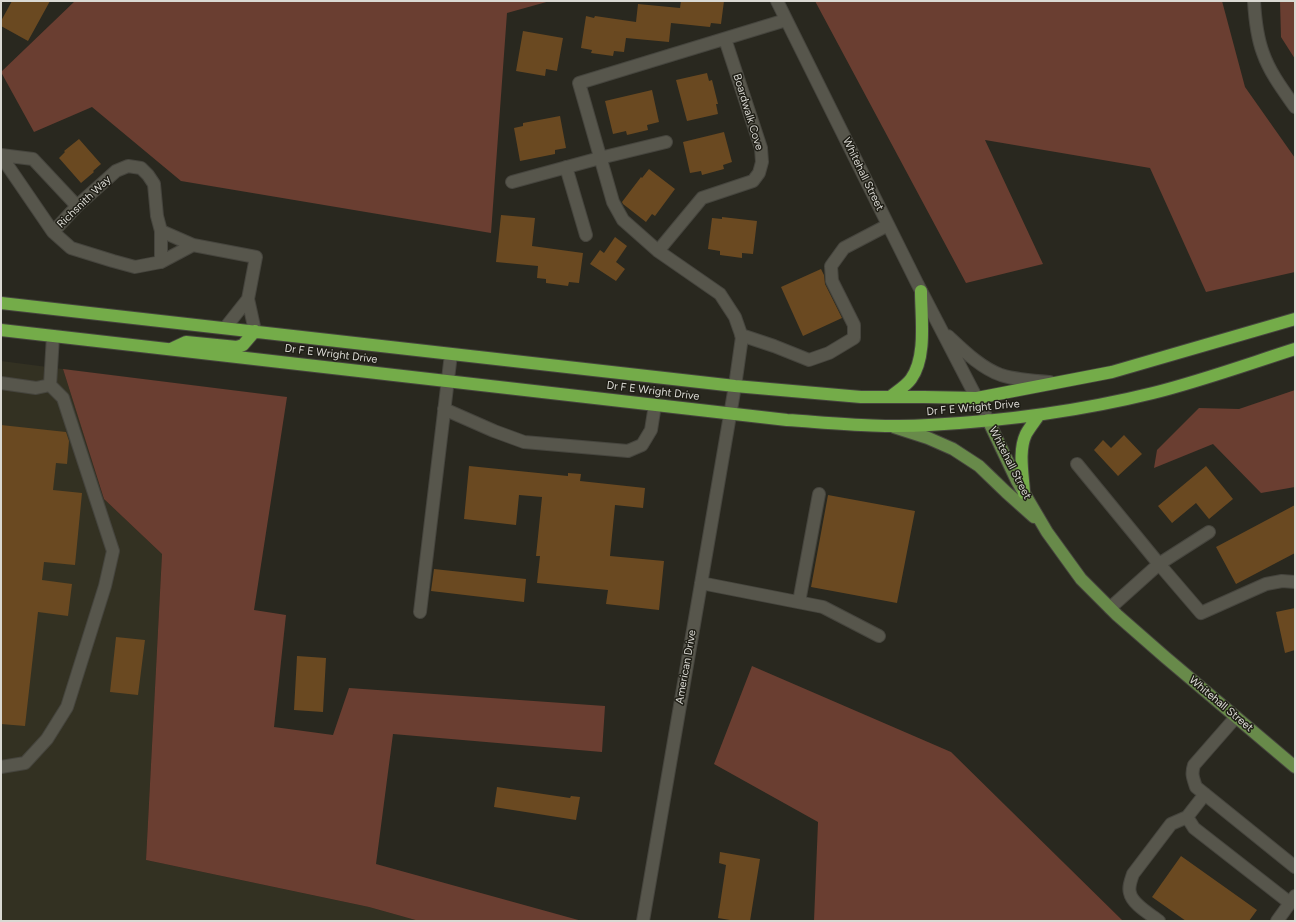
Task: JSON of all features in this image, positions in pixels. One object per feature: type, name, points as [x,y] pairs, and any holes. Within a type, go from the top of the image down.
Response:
[{"type":"highway","points":[[890,397],[910,381],[915,373],[919,360],[922,338],[921,290]]},
{"type":"highway","points":[[1,302],[735,386],[861,397],[977,398],[1112,372],[1295,319]]},
{"type":"highway","name":"Dr F E Wright Drive","points":[[1,330],[787,420],[887,425],[928,425],[988,420],[1039,415],[1095,406],[1154,393],[1295,349]]},
{"type":"highway","points":[[171,349],[186,342],[237,348],[243,345],[255,331]]},
{"type":"highway","points":[[1024,493],[1022,445],[1027,433],[1039,415]]},
{"type":"main road","name":"Whitehall Street","points":[[988,420],[1017,482],[1042,524],[1081,579],[1110,608],[1164,657],[1295,767]]},
{"type":"main road","points":[[887,425],[928,438],[952,449],[979,466],[1042,524]]},
{"type":"street","name":"Whitehall Street","points":[[777,1],[888,225],[988,420]]},
{"type":"street","points":[[1254,1],[1256,24],[1263,53],[1277,82],[1295,107]]},
{"type":"street","points":[[730,413],[742,335],[735,316],[720,294],[658,251],[623,220],[613,202],[579,83],[786,20]]},
{"type":"street","name":"Boardwalk Cove","points":[[658,251],[702,198],[753,181],[759,173],[762,162],[761,148],[725,39]]},
{"type":"street","points":[[512,182],[666,142]]},
{"type":"street","points":[[1,155],[33,159],[77,206]]},
{"type":"street","name":"Richsnith Way","points":[[1,155],[53,232],[71,248],[135,267],[161,262],[193,245]]},
{"type":"street","name":"Richsnith Way","points":[[53,232],[77,206],[116,172],[128,166],[141,168],[154,184],[157,216],[161,231],[161,262]]},
{"type":"street","points":[[566,167],[586,235]]},
{"type":"street","points":[[742,335],[809,360],[829,353],[854,338],[854,325],[832,281],[831,266],[844,248],[888,225]]},
{"type":"street","points":[[161,231],[193,245],[256,257],[248,299],[255,331]]},
{"type":"street","points":[[225,328],[248,299]]},
{"type":"street","points":[[941,330],[984,366],[1001,375],[1023,380],[1055,383]]},
{"type":"street","points":[[1,767],[25,763],[46,739],[67,707],[105,586],[112,551],[63,398],[50,385],[53,336]]},
{"type":"street","points":[[420,612],[451,354]]},
{"type":"street","points":[[1,384],[36,388],[50,385]]},
{"type":"street","points":[[444,409],[494,431],[524,442],[628,451],[642,445],[652,430],[655,405]]},
{"type":"street","name":"American Drive","points":[[642,921],[730,413]]},
{"type":"street","points":[[1077,464],[1201,613],[1266,584],[1282,581],[1295,582]]},
{"type":"street","points":[[799,602],[819,494]]},
{"type":"street","points":[[1110,608],[1159,564],[1209,532]]},
{"type":"street","points":[[701,583],[823,607],[879,636]]},
{"type":"street","points":[[1236,717],[1194,765],[1192,778],[1196,786],[1205,794],[1295,867]]},
{"type":"street","points":[[1159,921],[1134,901],[1130,893],[1130,884],[1133,874],[1171,824],[1187,817],[1205,794]]},
{"type":"street","points":[[1187,817],[1194,828],[1292,899],[1277,921]]},
{"type":"shaded area","points":[[75,1],[550,1],[507,13],[491,233],[181,181],[92,107],[34,132],[1,72]]},
{"type":"shaded area","points":[[815,1],[1222,1],[1245,87],[1295,158],[1295,272],[1206,292],[1150,168],[985,140],[1043,264],[966,283]]},
{"type":"shaded area","points":[[1280,1],[1295,1],[1295,59],[1281,37]]},
{"type":"shaded area","points":[[1,361],[63,369],[104,499],[162,554],[146,860],[369,907],[419,921],[1,921]]},
{"type":"shaded area","points":[[63,369],[287,397],[254,610],[286,615],[274,727],[333,735],[349,688],[605,706],[602,752],[393,734],[376,864],[582,921],[419,921],[369,907],[146,860],[162,554],[104,499]]},
{"type":"shaded area","points":[[1295,390],[1295,487],[1261,493],[1213,444],[1154,468],[1157,450],[1199,408],[1239,409]]},
{"type":"shaded area","points":[[752,666],[951,752],[1123,921],[814,921],[818,822],[714,764]]},
{"type":"building","points":[[12,1],[50,1],[28,41],[1,26],[1,21]]},
{"type":"building","points":[[681,1],[724,1],[721,24],[711,23],[710,27],[671,23],[669,42],[626,38],[624,52],[614,51],[613,56],[591,53],[592,50],[581,48],[586,16],[636,22],[638,4],[680,8]]},
{"type":"building","points":[[523,31],[563,38],[557,71],[546,69],[545,76],[516,71]]},
{"type":"building","points":[[707,73],[709,81],[712,80],[718,104],[716,104],[718,114],[687,121],[676,80]]},
{"type":"building","points":[[652,90],[659,122],[647,125],[648,130],[627,135],[626,131],[613,134],[605,101]]},
{"type":"building","points":[[560,116],[566,148],[555,150],[555,154],[520,161],[514,128],[523,126],[523,123]]},
{"type":"building","points":[[724,132],[732,162],[723,165],[724,169],[702,175],[701,171],[690,173],[683,142]]},
{"type":"building","points":[[79,139],[101,164],[81,183],[59,158],[65,152],[64,151]]},
{"type":"building","points":[[649,169],[675,189],[655,216],[652,214],[646,222],[622,202]]},
{"type":"building","points":[[501,215],[535,218],[532,246],[583,253],[579,283],[569,282],[568,286],[546,283],[546,279],[537,278],[538,266],[496,262]]},
{"type":"building","points":[[722,217],[757,221],[753,254],[742,253],[742,258],[720,255],[720,251],[708,249],[712,218],[722,219]]},
{"type":"building","points":[[615,237],[627,246],[616,262],[625,269],[616,281],[590,264],[600,250],[604,253]]},
{"type":"building","points":[[821,269],[824,275],[825,284],[842,318],[803,336],[781,287]]},
{"type":"building","points":[[1,425],[66,432],[69,441],[67,464],[56,463],[53,490],[82,493],[75,565],[44,562],[42,580],[72,584],[68,616],[38,612],[25,726],[1,724]]},
{"type":"building","points":[[1124,435],[1142,454],[1118,476],[1094,450],[1103,440],[1111,448]]},
{"type":"building","points":[[469,466],[568,476],[568,473],[581,474],[580,481],[645,488],[643,508],[615,505],[610,556],[664,561],[659,610],[606,604],[608,590],[537,583],[540,556],[536,556],[542,497],[519,495],[516,525],[464,519]]},
{"type":"building","points":[[1206,466],[1233,499],[1209,519],[1196,503],[1172,523],[1158,506]]},
{"type":"building","points":[[828,495],[915,511],[897,603],[811,587]]},
{"type":"building","points":[[1295,505],[1295,553],[1236,584],[1216,547]]},
{"type":"building","points":[[434,569],[526,579],[524,602],[431,591]]},
{"type":"building","points":[[1295,608],[1295,650],[1285,653],[1276,612]]},
{"type":"building","points":[[116,637],[145,640],[138,695],[110,692]]},
{"type":"building","points":[[297,656],[326,658],[323,712],[294,710]]},
{"type":"building","points":[[497,787],[570,798],[571,796],[580,797],[576,820],[494,807]]},
{"type":"building","points":[[720,852],[760,859],[750,921],[736,921],[718,918],[726,865],[719,863]]},
{"type":"building","points":[[1181,856],[1257,910],[1249,921],[1186,921],[1152,897]]}]
